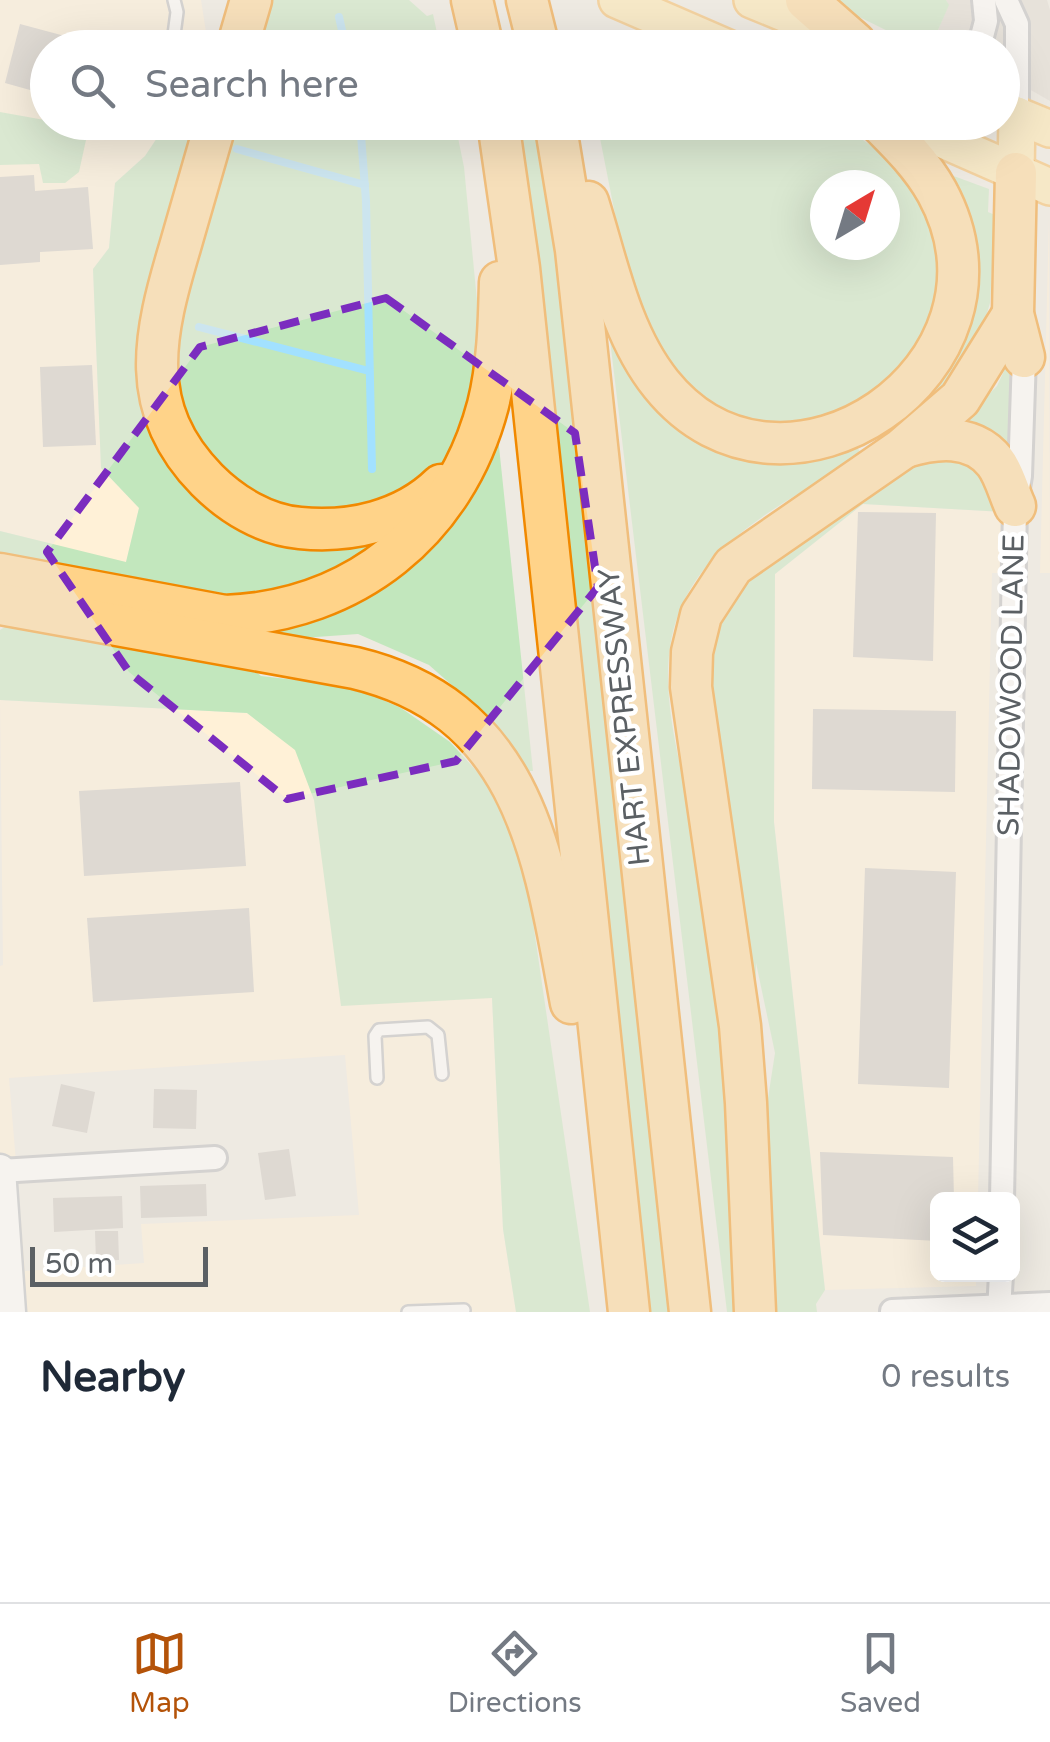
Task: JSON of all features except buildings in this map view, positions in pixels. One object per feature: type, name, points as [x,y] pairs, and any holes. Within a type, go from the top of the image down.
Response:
[{"type":"highway","points":[[242,30],[251,0]]},
{"type":"highway","points":[[527,0],[534,30]]},
{"type":"highway","points":[[806,0],[842,30]]},
{"type":"highway","points":[[211,140],[161,312],[156,359],[159,396],[171,432],[190,463],[220,494],[252,514],[288,527],[324,530],[382,520],[409,508],[431,494],[473,448]]},
{"type":"highway","points":[[0,574],[225,616],[253,615],[309,603],[361,580],[412,540],[473,448],[486,413],[496,359],[502,239],[499,140]]},
{"type":"highway","name":"HART EXPRESSWAY","points":[[500,140],[519,268],[628,1312]]},
{"type":"highway","name":"HART EXPRESSWAY","points":[[558,140],[576,250],[676,1203],[694,1312]]},
{"type":"highway","points":[[569,140],[625,316],[650,369],[689,412],[716,428],[750,439],[783,442],[821,438],[856,428],[886,410],[931,361],[953,308],[955,252],[940,199],[915,158],[897,140]]},
{"type":"highway","name":"SHADOWOOD LANE","points":[[1024,356],[1013,314],[1033,180]]},
{"type":"highway","points":[[754,1312],[740,1026],[691,686],[692,652],[701,615],[733,566],[902,448],[960,399],[1013,314]]},
{"type":"highway","points":[[902,448],[935,438],[959,440],[978,448],[996,462],[1015,506]]},
{"type":"highway","points":[[0,604],[389,676],[420,690],[473,732],[514,788],[541,852],[628,1312]]},
{"type":"main road","points":[[617,0],[686,30]]},
{"type":"main road","points":[[752,0],[824,30]]},
{"type":"main road","points":[[1020,116],[1050,129]]},
{"type":"main road","points":[[943,140],[1033,180]]},
{"type":"main road","points":[[1019,140],[1033,180]]},
{"type":"street","points":[[984,0],[984,30]]},
{"type":"street","points":[[1006,0],[1017,30]]},
{"type":"street","name":"SHADOWOOD LANE","points":[[1002,1192],[1015,506],[1020,476],[1024,356]]},
{"type":"street","points":[[10,1312],[0,1171],[215,1158]]},
{"type":"street","points":[[1000,1282],[1000,1310]]},
{"type":"street","points":[[892,1311],[1000,1310],[1050,1304]]},
{"type":"lane","points":[[174,0],[178,12],[175,30]]},
{"type":"lane","points":[[376,1078],[379,1030],[428,1026],[438,1035],[442,1074]]},
{"type":"lane","points":[[408,1312],[464,1310]]},
{"type":"highlighted area","points":[[386,298],[575,433],[598,587],[456,761],[287,799],[129,672],[47,552],[200,347]]},
{"type":"shaded area","points":[[0,0],[201,0],[206,30],[30,30],[30,140],[156,140],[145,156],[115,183],[109,248],[93,269],[101,468],[139,508],[126,563],[0,531]]},
{"type":"shaded area","points":[[946,0],[1047,0],[1050,101],[1020,84],[1020,30],[938,30],[948,5]]},
{"type":"shaded area","points":[[1049,219],[1050,573],[1040,573]]},
{"type":"shaded area","points":[[863,504],[1004,512],[1004,573],[992,573],[978,1192],[930,1192],[930,1282],[976,1282],[976,1286],[825,1290],[774,822],[775,574]]},
{"type":"shaded area","points":[[0,700],[247,713],[296,750],[314,800],[492,998],[503,1229],[516,1312],[0,1312]],"holes":[[[345,1055],[359,1215],[141,1224],[144,1263],[25,1271],[9,1078]]]},
{"type":"green space","points":[[264,0],[409,0],[427,16],[433,14],[436,30],[255,30]]},
{"type":"green space","points":[[825,0],[946,0],[949,5],[938,30],[886,30]]},
{"type":"green space","points":[[0,112],[30,117],[30,140],[86,140],[79,172],[65,183],[43,183],[39,164],[0,165]]},
{"type":"green space","points":[[156,140],[197,140],[156,290],[186,474],[381,544],[322,584],[221,602],[0,556],[0,531],[126,562],[139,508],[101,468],[93,269],[109,248],[115,183],[145,156]]},
{"type":"green space","points":[[223,140],[458,140],[483,362],[454,454],[432,477],[341,518],[245,497],[185,435],[170,321]]},
{"type":"green space","points":[[516,140],[541,140],[554,214],[672,1312],[646,1312]]},
{"type":"green space","points":[[600,140],[863,140],[885,155],[897,170],[810,170],[810,260],[900,260],[900,173],[920,203],[946,269],[915,365],[840,421],[748,427],[670,377],[628,280]]},
{"type":"green space","points":[[951,175],[989,189],[988,212],[995,215],[990,303],[979,340],[932,405],[925,398],[889,428],[857,447],[863,456],[786,501],[716,555],[683,603],[673,632],[669,661],[672,722],[700,870],[729,1099],[738,1312],[727,1312],[607,315],[623,350],[778,451],[941,366]]},
{"type":"green space","points":[[1010,358],[1014,359],[1012,470],[958,425],[997,386]]},
{"type":"green space","points":[[498,437],[533,771],[519,771],[499,734],[471,702],[429,665],[358,634],[288,639],[242,631],[295,623]]},
{"type":"green space","points":[[929,452],[978,465],[1004,512],[863,504],[775,574],[774,822],[825,1290],[816,1304],[817,1312],[776,1312],[766,1111],[775,1053],[756,963],[756,998],[712,713],[709,670],[713,637],[733,595],[757,569]]},
{"type":"green space","points":[[8,625],[241,659],[261,676],[330,684],[374,696],[401,708],[450,742],[494,790],[526,874],[590,1312],[516,1312],[503,1229],[492,998],[341,1006],[314,800],[295,750],[247,713],[0,700],[0,630]]},
{"type":"waterway","points":[[339,17],[342,30]]},
{"type":"waterway","points":[[361,140],[372,469]]},
{"type":"waterway","points":[[237,149],[365,185]]},
{"type":"waterway","points":[[199,327],[369,371]]}]
